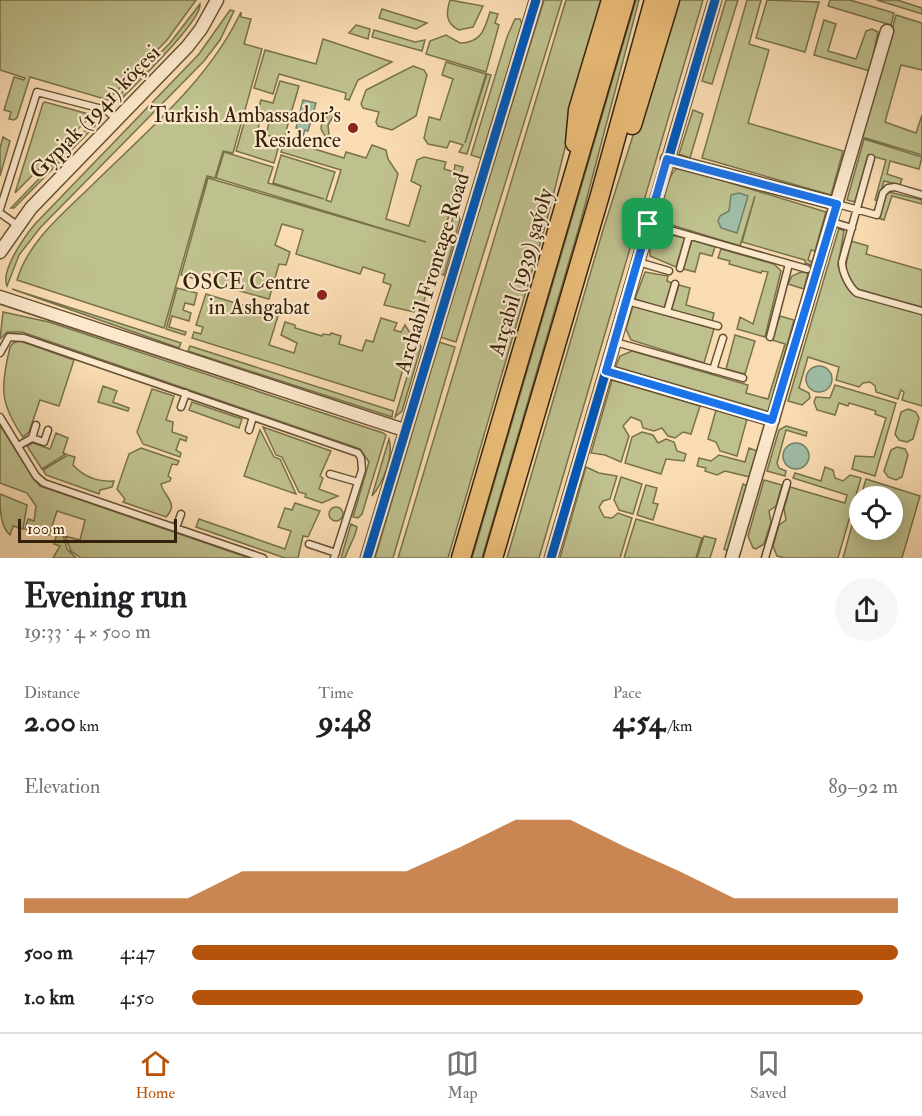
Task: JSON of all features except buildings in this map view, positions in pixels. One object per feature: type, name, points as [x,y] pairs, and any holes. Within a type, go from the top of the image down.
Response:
[{"type":"main road","points":[[570,191],[578,110],[611,0]]},
{"type":"main road","name":"Arçabil (1939) şaýoly","points":[[461,558],[625,0]]},
{"type":"main road","points":[[493,558],[600,195],[654,0]]},
{"type":"main road","points":[[600,195],[630,132],[670,0]]},
{"type":"street","name":"Gypjak (1941) köçesi","points":[[0,252],[17,225],[187,47],[201,29],[217,0]]},
{"type":"street","name":"Archabil Frontage Road","points":[[367,558],[536,0]]},
{"type":"street","points":[[551,558],[715,0]]},
{"type":"street","points":[[732,558],[887,31]]},
{"type":"street","points":[[667,159],[837,204]]},
{"type":"street","points":[[0,297],[404,430]]},
{"type":"street","points":[[606,371],[772,420]]},
{"type":"lane","points":[[17,225],[0,211],[37,92],[106,110],[118,120]]},
{"type":"lane","points":[[871,158],[842,265],[852,289],[857,293],[922,311]]},
{"type":"lane","points":[[837,204],[877,215],[883,193],[892,187],[922,195]]},
{"type":"lane","points":[[832,222],[852,228]]},
{"type":"lane","points":[[648,224],[807,269]]},
{"type":"lane","points":[[680,268],[689,236]]},
{"type":"lane","points":[[638,262],[669,271]]},
{"type":"lane","points":[[770,337],[789,264]]},
{"type":"lane","points":[[667,312],[675,284]]},
{"type":"lane","points":[[627,300],[718,326]]},
{"type":"lane","points":[[0,353],[9,337],[24,338],[358,453],[363,464],[335,556],[309,544]]},
{"type":"lane","points":[[713,370],[723,338]]},
{"type":"lane","points":[[615,342],[742,378]]},
{"type":"lane","points":[[181,407],[186,393]]},
{"type":"lane","points":[[0,417],[36,476],[44,483],[263,558]]},
{"type":"lane","points":[[249,430],[253,417]]},
{"type":"lane","points":[[18,446],[32,438],[36,425]]},
{"type":"lane","points":[[32,438],[44,442],[48,430]]},
{"type":"lane","points":[[330,474],[358,482]]},
{"type":"lane","points":[[765,558],[787,483]]},
{"type":"lane","points":[[176,528],[181,514]]},
{"type":"green space","points":[[0,0],[196,0],[167,40],[108,100],[30,77],[17,118],[14,120],[9,119],[11,112],[4,110],[14,77],[24,80],[25,78],[0,70]]},
{"type":"green space","points":[[450,0],[483,6],[473,27],[459,30],[451,24],[447,13]]},
{"type":"green space","points":[[544,0],[562,0],[456,342],[440,337]]},
{"type":"green space","points":[[566,0],[606,0],[574,112],[547,220],[448,558],[398,558]]},
{"type":"green space","points":[[636,0],[639,0],[580,224],[482,558],[472,558]]},
{"type":"green space","points":[[676,0],[703,0],[539,558],[507,558],[603,230]]},
{"type":"green space","points":[[726,0],[738,0],[712,84],[702,81]]},
{"type":"green space","points":[[747,0],[761,0],[749,44],[769,50],[748,123],[843,151],[831,195],[702,158]]},
{"type":"green space","points":[[767,0],[819,2],[805,52],[756,38]]},
{"type":"green space","points":[[830,0],[850,0],[894,13],[891,25],[828,6]]},
{"type":"green space","points":[[877,0],[897,0],[922,8],[922,14]]},
{"type":"green space","points":[[200,4],[190,24],[166,53],[119,101],[112,103],[170,43]]},
{"type":"green space","points":[[382,9],[427,23],[416,29],[379,18]]},
{"type":"green space","points":[[230,10],[234,11],[220,40],[204,61],[40,228],[19,255],[7,286],[7,272],[10,263],[35,224],[199,54]]},
{"type":"green space","points":[[241,12],[241,17],[251,19],[244,44],[262,49],[233,153],[223,151],[215,178],[207,176],[164,328],[17,280],[29,254],[46,231],[192,86],[227,38]]},
{"type":"green space","points":[[490,12],[498,14],[495,23],[499,25],[486,72],[426,54],[430,41],[446,35],[460,43],[473,41],[484,29]]},
{"type":"green space","points":[[896,15],[922,23],[922,70],[901,65],[885,122],[916,133],[922,115],[922,155],[862,137]]},
{"type":"green space","points":[[515,19],[520,19],[522,24],[481,158],[471,155],[507,37]]},
{"type":"green space","points":[[824,20],[836,24],[828,51],[856,59],[866,31],[872,29],[878,32],[870,71],[814,55]]},
{"type":"green space","points":[[356,25],[370,29],[368,39],[349,33]]},
{"type":"green space","points":[[374,30],[415,42],[425,40],[422,51],[372,37]]},
{"type":"green space","points":[[323,39],[392,62],[358,80],[349,100],[345,99],[346,93],[279,74],[273,94],[254,88],[265,50],[316,64]]},
{"type":"green space","points":[[446,62],[486,74],[465,143],[487,74],[491,75],[467,154],[459,152],[463,145],[450,141],[447,148],[428,144],[424,138],[429,117],[440,120],[453,79],[442,75]]},
{"type":"green space","points":[[413,66],[424,70],[427,75],[416,116],[392,130],[378,126],[376,122],[379,112],[363,108],[361,104],[366,90]]},
{"type":"green space","points":[[280,81],[299,86],[289,120],[258,111],[261,100],[273,103]]},
{"type":"green space","points":[[43,103],[92,115],[15,193]]},
{"type":"green space","points":[[693,110],[703,114],[690,158],[679,154]]},
{"type":"green space","points":[[332,112],[334,115],[328,125],[329,135],[325,136],[321,129],[322,121]]},
{"type":"green space","points":[[254,115],[265,118],[264,121],[260,121],[255,140],[261,142],[261,145],[278,149],[274,163],[236,151],[245,120],[252,122]]},
{"type":"green space","points":[[98,117],[98,123],[14,208],[11,208]]},
{"type":"green space","points":[[267,118],[288,124],[285,136],[279,138],[266,135],[269,123],[266,122]]},
{"type":"green space","points":[[3,137],[10,141],[0,176],[0,148]]},
{"type":"green space","points":[[864,139],[922,157],[919,169],[890,161],[887,174],[902,179],[900,185],[884,181],[878,201],[875,200],[886,160],[868,155],[855,202],[847,200]]},
{"type":"green space","points":[[285,140],[344,158],[346,152],[366,158],[372,145],[386,150],[388,159],[398,174],[386,219],[409,226],[421,186],[411,181],[417,160],[424,157],[446,162],[444,169],[454,172],[455,165],[463,167],[422,308],[418,307],[414,312],[384,305],[391,285],[383,282],[385,274],[363,267],[360,274],[296,254],[303,230],[282,224],[275,245],[290,252],[286,265],[279,264],[269,299],[181,275],[208,178],[426,242],[216,178],[224,152],[273,167],[268,183],[324,199],[273,183],[281,155],[335,172],[326,200],[331,202],[341,170],[281,152]]},
{"type":"green space","points":[[678,167],[826,212],[815,251],[811,250],[808,260],[812,262],[811,265],[805,263],[805,260],[742,242],[755,196],[740,246],[662,222],[661,210],[664,193]]},
{"type":"green space","points":[[889,192],[922,200],[922,204],[892,196],[884,220],[878,218],[885,196]]},
{"type":"green space","points":[[456,207],[460,220],[444,275],[437,273]]},
{"type":"green space","points":[[839,228],[844,231],[838,266],[850,291],[922,314],[922,406],[902,400],[904,392],[901,390],[898,399],[876,392],[875,386],[870,382],[863,383],[859,387],[836,380],[839,367],[808,357],[799,388],[809,393],[810,398],[802,405],[788,401]]},
{"type":"green space","points":[[656,232],[685,238],[676,267],[650,256],[650,247]]},
{"type":"green space","points":[[692,240],[715,247],[712,256],[700,253],[695,272],[683,269]]},
{"type":"green space","points":[[851,241],[868,246],[866,254],[922,270],[922,308],[855,288],[845,269]]},
{"type":"green space","points":[[721,249],[774,264],[781,271],[765,337],[737,329],[740,317],[753,324],[768,272],[762,271],[761,273],[729,264],[730,261],[718,258]]},
{"type":"green space","points":[[645,272],[668,276],[667,281],[672,283],[664,308],[635,299]]},
{"type":"green space","points":[[801,272],[808,273],[804,289],[788,284],[792,276]]},
{"type":"green space","points":[[679,285],[690,288],[686,305],[714,313],[712,322],[671,310]]},
{"type":"green space","points":[[177,288],[197,293],[194,305],[185,303],[183,310],[191,313],[189,321],[172,316],[169,327],[186,332],[185,335],[166,329]]},
{"type":"green space","points":[[12,289],[181,343],[179,348]]},
{"type":"green space","points":[[206,294],[278,316],[269,345],[294,353],[297,343],[281,335],[285,322],[295,325],[295,328],[322,336],[331,333],[341,336],[339,344],[362,351],[366,340],[373,342],[381,318],[397,323],[394,330],[401,332],[405,325],[412,336],[394,401],[192,338],[194,332],[201,334],[203,327],[196,325]]},
{"type":"green space","points":[[633,306],[714,329],[704,363],[631,340],[626,329]]},
{"type":"green space","points":[[3,312],[49,322],[383,433],[386,435],[362,514],[358,518],[353,517],[369,462],[360,449],[22,332],[7,332],[0,339]]},
{"type":"green space","points":[[780,316],[794,320],[768,412],[615,368],[620,356],[632,351],[748,385],[746,393],[768,399],[785,344],[772,340]]},
{"type":"green space","points":[[735,335],[755,341],[745,374],[726,369]]},
{"type":"green space","points":[[418,340],[421,347],[402,411],[395,417]]},
{"type":"green space","points":[[20,341],[74,360],[59,406],[40,400],[29,432],[23,437],[10,415],[4,395],[10,347],[13,343]]},
{"type":"green space","points":[[439,342],[455,347],[393,558],[375,558]]},
{"type":"green space","points":[[190,346],[393,411],[392,417],[188,351]]},
{"type":"green space","points":[[612,380],[700,406],[691,434],[683,432],[675,438],[668,436],[662,428],[654,431],[643,428],[641,421],[631,417],[623,426],[629,436],[621,462],[605,455],[591,453]]},
{"type":"green space","points":[[835,385],[896,403],[875,476],[852,469],[855,456],[874,457],[886,418],[875,414],[876,411],[849,403],[848,406],[839,403],[835,415],[817,410],[814,402],[816,397],[830,398]]},
{"type":"green space","points":[[103,386],[117,391],[113,402],[129,408],[128,411],[98,402]]},
{"type":"green space","points":[[152,389],[174,396],[166,420],[173,422],[172,432],[187,437],[186,441],[180,439],[176,450],[181,453],[180,457],[143,444],[137,432]]},
{"type":"green space","points":[[192,402],[242,419],[239,428],[189,410]]},
{"type":"green space","points":[[908,409],[916,412],[919,418],[913,439],[907,442],[899,440],[895,434],[901,412]]},
{"type":"green space","points":[[716,410],[747,419],[737,456],[720,451],[716,442],[708,439]]},
{"type":"green space","points":[[0,425],[40,486],[249,558],[81,558],[71,551],[65,536],[80,540],[85,520],[57,511],[49,535],[25,529],[28,519],[34,521],[36,506],[27,493],[0,483]]},
{"type":"green space","points":[[786,426],[807,432],[806,436],[786,430],[777,463],[779,468],[786,471],[785,476],[767,471],[779,430]]},
{"type":"green space","points":[[263,427],[331,451],[320,476],[323,478],[319,489],[338,496],[322,503],[305,497],[306,494],[299,492],[282,457],[276,455]]},
{"type":"green space","points":[[260,430],[274,457],[280,459],[296,494],[244,476]]},
{"type":"green space","points":[[642,432],[653,435],[658,443],[666,439],[674,442],[677,451],[686,454],[684,461],[666,459],[661,474],[625,463],[632,437]]},
{"type":"green space","points":[[56,433],[68,438],[63,453],[66,454],[42,469],[27,446],[33,443],[50,449]]},
{"type":"green space","points":[[389,439],[390,453],[386,469],[372,496]]},
{"type":"green space","points":[[897,447],[905,449],[908,455],[902,477],[896,480],[888,477],[884,471],[891,450]]},
{"type":"green space","points":[[141,448],[179,461],[177,465],[172,464],[168,476],[171,478],[170,481],[161,484],[171,504],[170,512],[166,517],[123,502],[125,499],[117,489],[129,454]]},
{"type":"green space","points":[[749,448],[757,451],[750,477],[725,471],[717,475],[705,471],[706,468],[697,466],[699,458],[711,461],[719,455],[745,462]]},
{"type":"green space","points":[[68,455],[75,457],[73,465],[82,473],[97,480],[114,481],[112,487],[100,490],[99,494],[46,475],[43,470]]},
{"type":"green space","points":[[586,467],[599,473],[617,476],[610,499],[603,501],[599,507],[604,517],[612,518],[618,513],[632,518],[620,558],[560,558]]},
{"type":"green space","points":[[825,467],[833,470],[835,478],[843,481],[850,475],[861,478],[859,486],[849,486],[849,520],[838,558],[777,556],[773,546],[779,525],[786,520],[784,509],[790,487],[845,503],[847,495],[793,478],[795,473],[821,481]]},
{"type":"green space","points":[[621,477],[642,484],[633,514],[619,510],[614,500]]},
{"type":"green space","points":[[866,479],[888,486],[864,486]]},
{"type":"green space","points":[[764,480],[782,485],[776,506],[769,511],[771,522],[764,544],[756,549],[753,548],[748,536]]},
{"type":"green space","points":[[743,484],[747,486],[728,551],[724,549]]},
{"type":"green space","points":[[646,485],[657,488],[653,503],[658,504],[653,520],[637,515]]},
{"type":"green space","points":[[903,491],[920,496],[902,558],[843,558],[849,536],[849,540],[903,540]]},
{"type":"green space","points":[[0,494],[27,505],[23,529],[13,526],[10,535],[2,522]]},
{"type":"green space","points":[[295,503],[320,511],[308,537],[303,536],[298,558],[285,558],[196,527],[199,519],[285,549],[291,531],[278,527],[285,508],[292,510]]},
{"type":"green space","points":[[333,507],[339,507],[343,514],[339,521],[333,521],[329,517],[329,511]]},
{"type":"green space","points":[[636,519],[702,538],[696,558],[624,558]]},
{"type":"green space","points":[[351,524],[357,527],[356,531],[345,558],[341,558]]},
{"type":"green space","points":[[57,533],[63,535],[67,549],[76,558],[53,558],[60,546],[54,544]]},
{"type":"green space","points":[[704,536],[716,539],[710,558],[697,558]]},
{"type":"shaded area","points":[[303,100],[316,103],[308,131],[305,130],[303,136],[297,134],[299,129],[296,128]]},
{"type":"shaded area","points":[[739,193],[748,196],[737,233],[721,228],[718,221],[720,216],[729,211],[731,195]]},
{"type":"shaded area","points":[[819,366],[828,370],[832,379],[828,388],[819,392],[810,388],[806,379],[810,370]]},
{"type":"shaded area","points":[[796,443],[805,447],[809,456],[805,465],[796,469],[787,465],[783,456],[787,447]]},
{"type":"cycle path","points":[[367,558],[536,0]]},
{"type":"cycle path","points":[[551,558],[715,0]]},
{"type":"place","name":"Turkish Ambassador's Residence","points":[[353,128]]},
{"type":"place","name":"OSCE Centre in Ashgabat","points":[[322,295]]},
{"type":"route","points":[[667,159],[837,204],[772,420],[606,371],[648,224],[667,159]]}]
